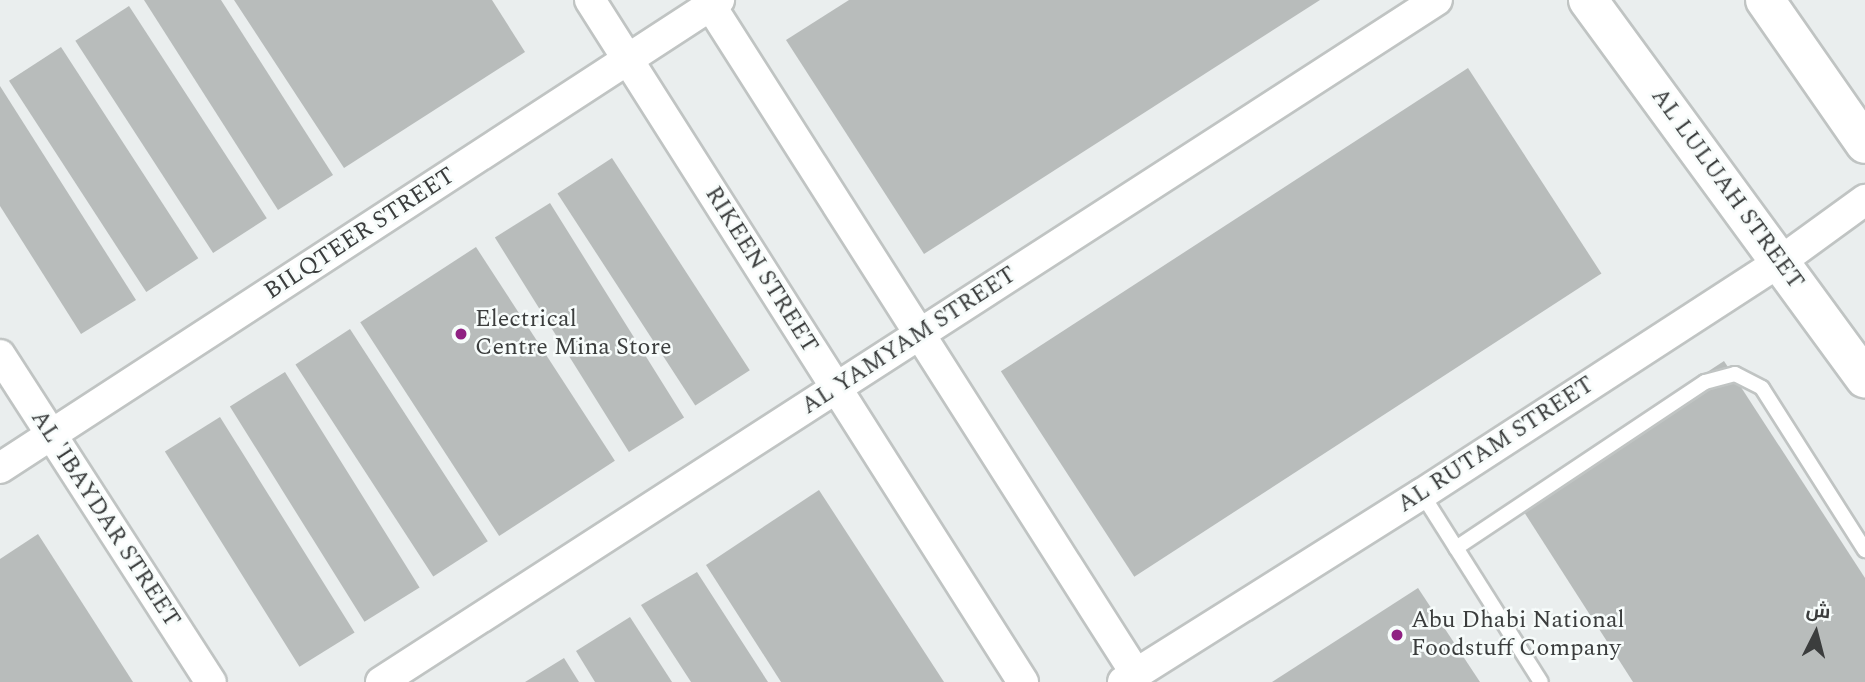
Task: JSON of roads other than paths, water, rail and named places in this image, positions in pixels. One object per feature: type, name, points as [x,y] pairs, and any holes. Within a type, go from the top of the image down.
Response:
[{"type":"street","name":"RIKEEN STREET","points":[[590,0],[1023,682]]},
{"type":"street","name":"AL YAMYAM STREET","points":[[381,682],[1437,0]]},
{"type":"street","name":"AL LULUAH STREET","points":[[1588,0],[1865,379]]},
{"type":"street","points":[[1765,0],[1865,144]]},
{"type":"street","name":"BILQTEER STREET","points":[[0,468],[628,60],[712,2]]},
{"type":"street","points":[[712,2],[920,334],[1129,678]]},
{"type":"street","name":"AL RUTAM STREET","points":[[1129,678],[1422,494],[1781,261],[1865,200]]},
{"type":"street","name":"AL 'IBAYDAR STREET","points":[[0,355],[211,682]]},
{"type":"lane","points":[[1456,548],[1705,382],[1735,374],[1762,388],[1865,550]]},
{"type":"lane","points":[[1422,494],[1541,682]]},
{"type":"place","name":"Electrical Centre Mina Store","points":[[461,334]]},
{"type":"place","name":"Abu Dhabi National Foodstuff Company","points":[[1397,635]]}]
